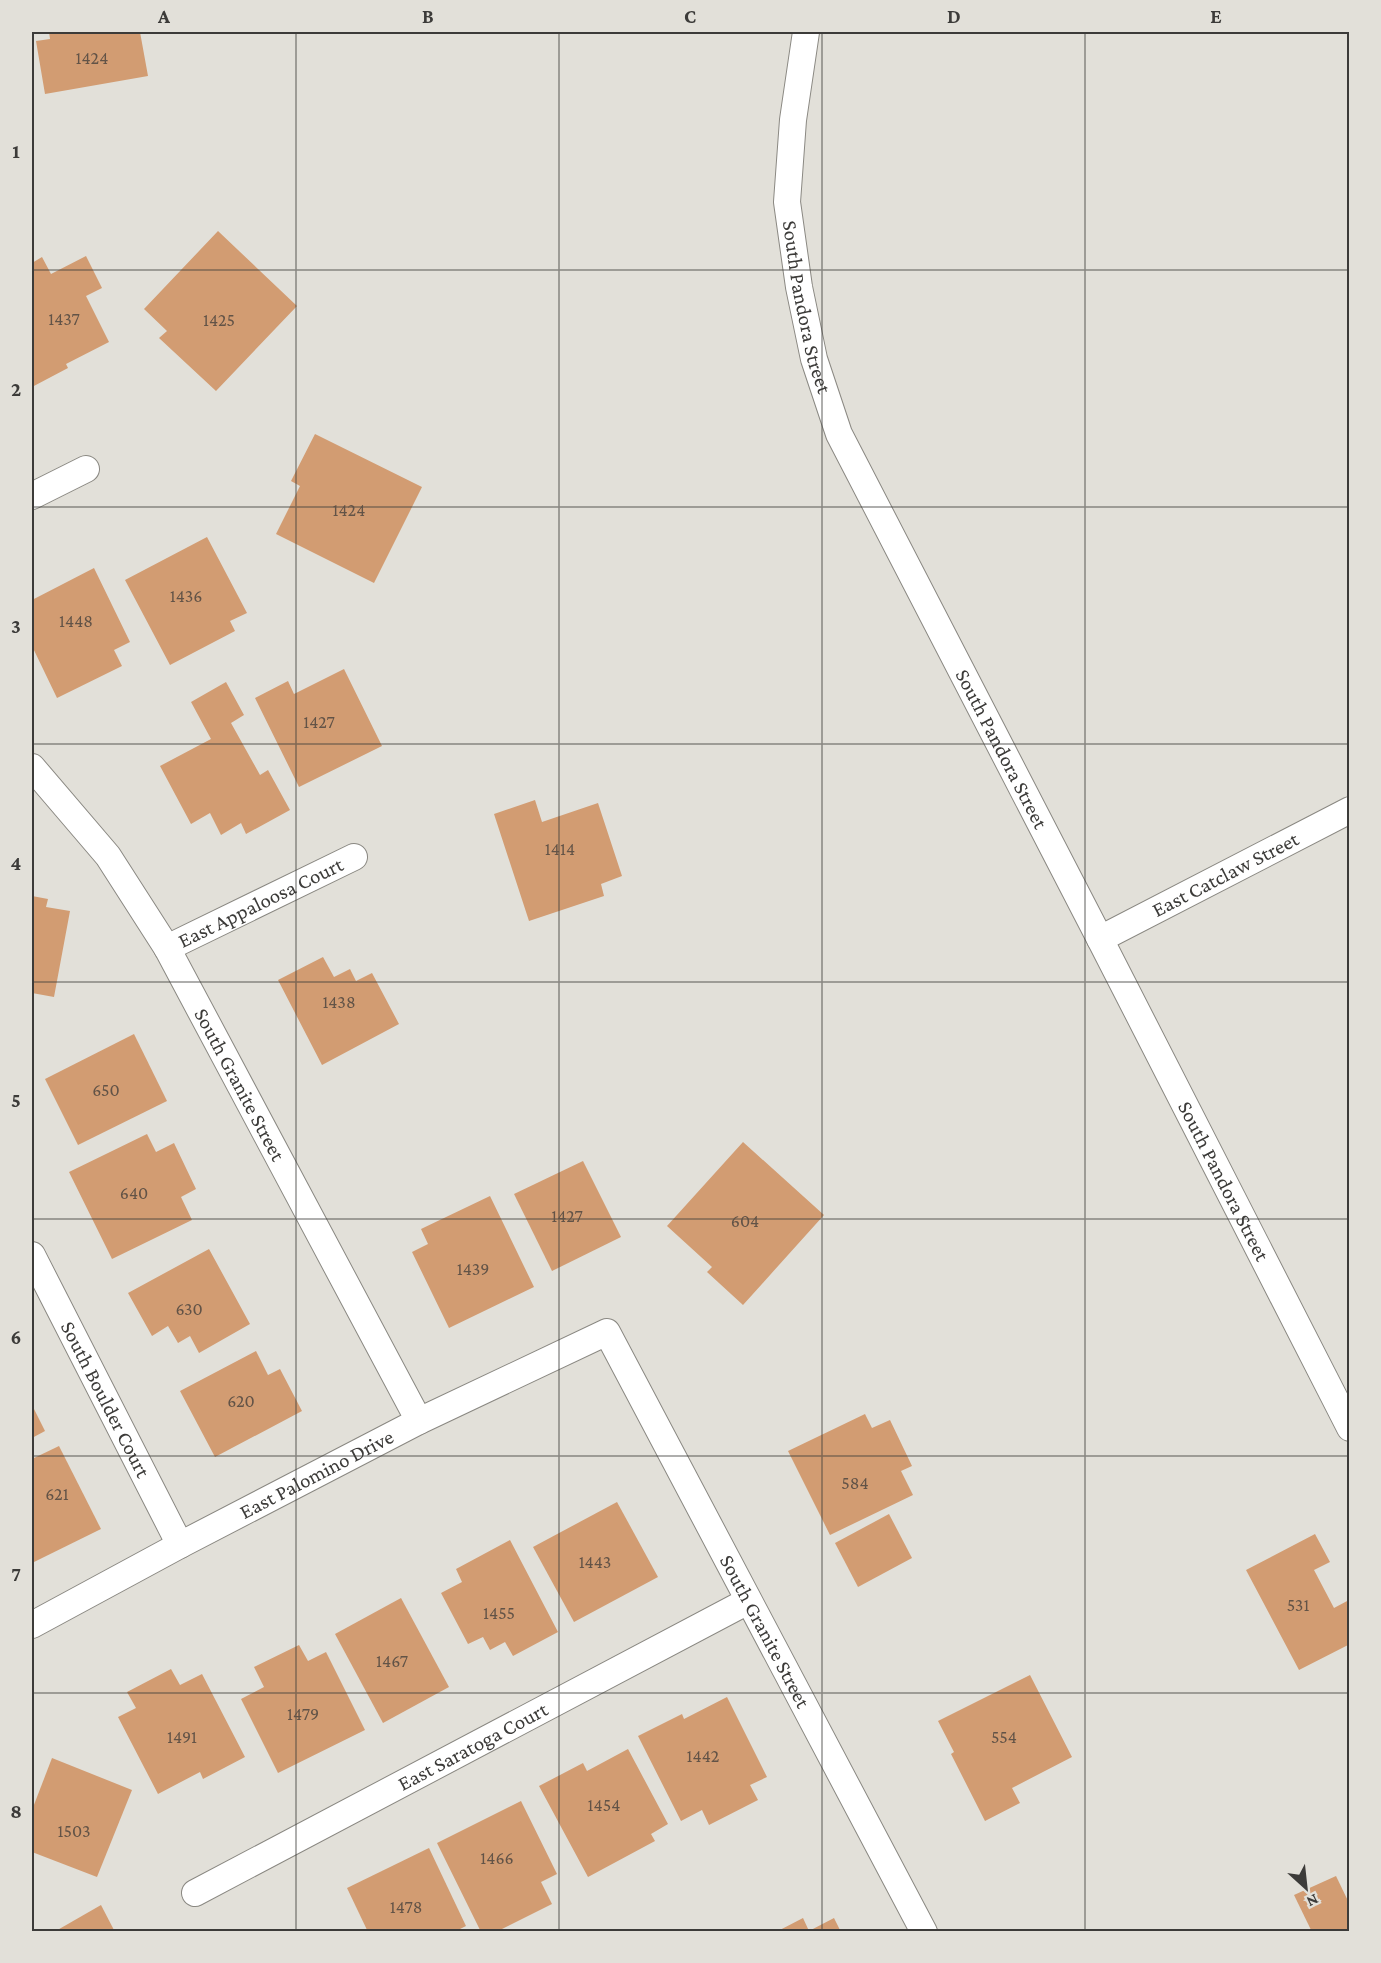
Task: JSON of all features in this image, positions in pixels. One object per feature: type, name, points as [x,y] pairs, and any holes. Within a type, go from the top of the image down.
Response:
[{"type":"street","name":"South Pandora Street","points":[[806,32],[793,120],[787,202],[799,287],[814,359],[839,434],[1350,1428]]},
{"type":"street","points":[[32,496],[86,469]]},
{"type":"street","name":"South Granite Street","points":[[32,767],[108,856],[167,948],[419,1421]]},
{"type":"street","name":"East Catclaw Street","points":[[1100,939],[1350,810]]},
{"type":"street","name":"East Appaloosa Court","points":[[167,948],[354,857]]},
{"type":"street","name":"South Boulder Court","points":[[32,1255],[180,1545]]},
{"type":"street","name":"South Granite Street","points":[[607,1332],[924,1932]]},
{"type":"street","name":"East Palomino Drive","points":[[32,1625],[419,1421],[607,1332]]},
{"type":"street","name":"East Saratoga Court","points":[[195,1893],[748,1600]]},
{"type":"building","points":[[49,32],[140,32],[148,76],[45,94],[36,41],[50,39]]},
{"type":"building","points":[[218,231],[297,306],[216,391],[159,338],[167,331],[144,309]]},
{"type":"building","points":[[86,256],[102,288],[86,296],[109,342],[66,364],[68,368],[32,387],[32,263],[42,257],[51,274]]},
{"type":"building","points":[[315,434],[422,487],[374,583],[276,534],[300,486],[291,481]]},
{"type":"building","points":[[207,537],[247,613],[230,621],[235,631],[170,665],[125,580]]},
{"type":"building","points":[[94,568],[130,642],[114,650],[122,666],[57,698],[32,646],[32,600]]},
{"type":"building","points":[[344,669],[382,746],[299,787],[255,698],[288,681],[294,694]]},
{"type":"building","points":[[226,682],[244,715],[231,723],[260,775],[268,770],[290,810],[246,834],[241,823],[221,835],[210,813],[191,824],[160,766],[211,739],[191,702]]},
{"type":"building","points":[[535,800],[542,822],[598,803],[622,876],[601,884],[604,896],[529,921],[494,814]]},
{"type":"building","points":[[32,896],[48,899],[46,907],[70,911],[54,997],[32,993]]},
{"type":"building","points":[[323,957],[334,977],[350,969],[356,981],[372,973],[399,1024],[322,1065],[278,980]]},
{"type":"building","points":[[134,1034],[167,1101],[78,1145],[45,1079]]},
{"type":"building","points":[[147,1134],[156,1152],[174,1143],[196,1189],[181,1197],[192,1220],[112,1259],[69,1172]]},
{"type":"building","points":[[743,1142],[824,1215],[743,1305],[707,1272],[712,1267],[667,1226]]},
{"type":"building","points":[[583,1161],[621,1237],[552,1271],[514,1194]]},
{"type":"building","points":[[490,1196],[534,1287],[449,1328],[412,1252],[428,1244],[421,1229]]},
{"type":"building","points":[[209,1249],[250,1324],[199,1353],[190,1336],[178,1343],[168,1326],[152,1336],[128,1293]]},
{"type":"building","points":[[256,1351],[268,1375],[280,1369],[302,1411],[215,1457],[180,1391]]},
{"type":"building","points":[[32,1405],[45,1431],[32,1438]]},
{"type":"building","points":[[865,1414],[872,1428],[890,1420],[912,1466],[901,1471],[913,1495],[830,1535],[788,1451]]},
{"type":"building","points":[[59,1446],[101,1529],[32,1563],[32,1459]]},
{"type":"building","points":[[617,1502],[658,1577],[574,1622],[533,1547]]},
{"type":"building","points":[[889,1514],[912,1558],[858,1587],[835,1543]]},
{"type":"building","points":[[1315,1534],[1330,1562],[1314,1570],[1334,1608],[1350,1601],[1350,1644],[1299,1670],[1246,1570]]},
{"type":"building","points":[[510,1540],[558,1632],[513,1656],[505,1642],[490,1650],[483,1637],[468,1644],[441,1593],[462,1582],[456,1569]]},
{"type":"building","points":[[401,1598],[449,1687],[383,1723],[335,1634]]},
{"type":"building","points":[[299,1645],[308,1661],[326,1652],[365,1730],[278,1773],[241,1699],[264,1687],[254,1667]]},
{"type":"building","points":[[171,1669],[180,1685],[202,1674],[245,1757],[203,1779],[200,1772],[158,1794],[118,1717],[136,1708],[127,1692]]},
{"type":"building","points":[[1030,1675],[1072,1757],[1012,1788],[1020,1803],[985,1821],[951,1754],[954,1752],[938,1721]]},
{"type":"building","points":[[727,1697],[767,1777],[750,1785],[758,1800],[709,1825],[702,1810],[681,1821],[638,1736],[682,1714],[684,1719]]},
{"type":"building","points":[[628,1749],[668,1824],[651,1834],[655,1841],[588,1877],[539,1786],[583,1763],[587,1771]]},
{"type":"building","points":[[52,1758],[132,1790],[97,1877],[32,1852],[32,1810]]},
{"type":"building","points":[[521,1801],[557,1874],[541,1882],[552,1904],[496,1932],[481,1932],[437,1843]]},
{"type":"building","points":[[429,1848],[466,1926],[454,1932],[368,1932],[347,1888]]},
{"type":"building","points":[[1336,1876],[1350,1905],[1350,1932],[1312,1932],[1294,1895]]},
{"type":"building","points":[[101,1905],[115,1932],[54,1932]]},
{"type":"building","points":[[803,1918],[809,1931],[834,1918],[841,1932],[776,1932]]}]
